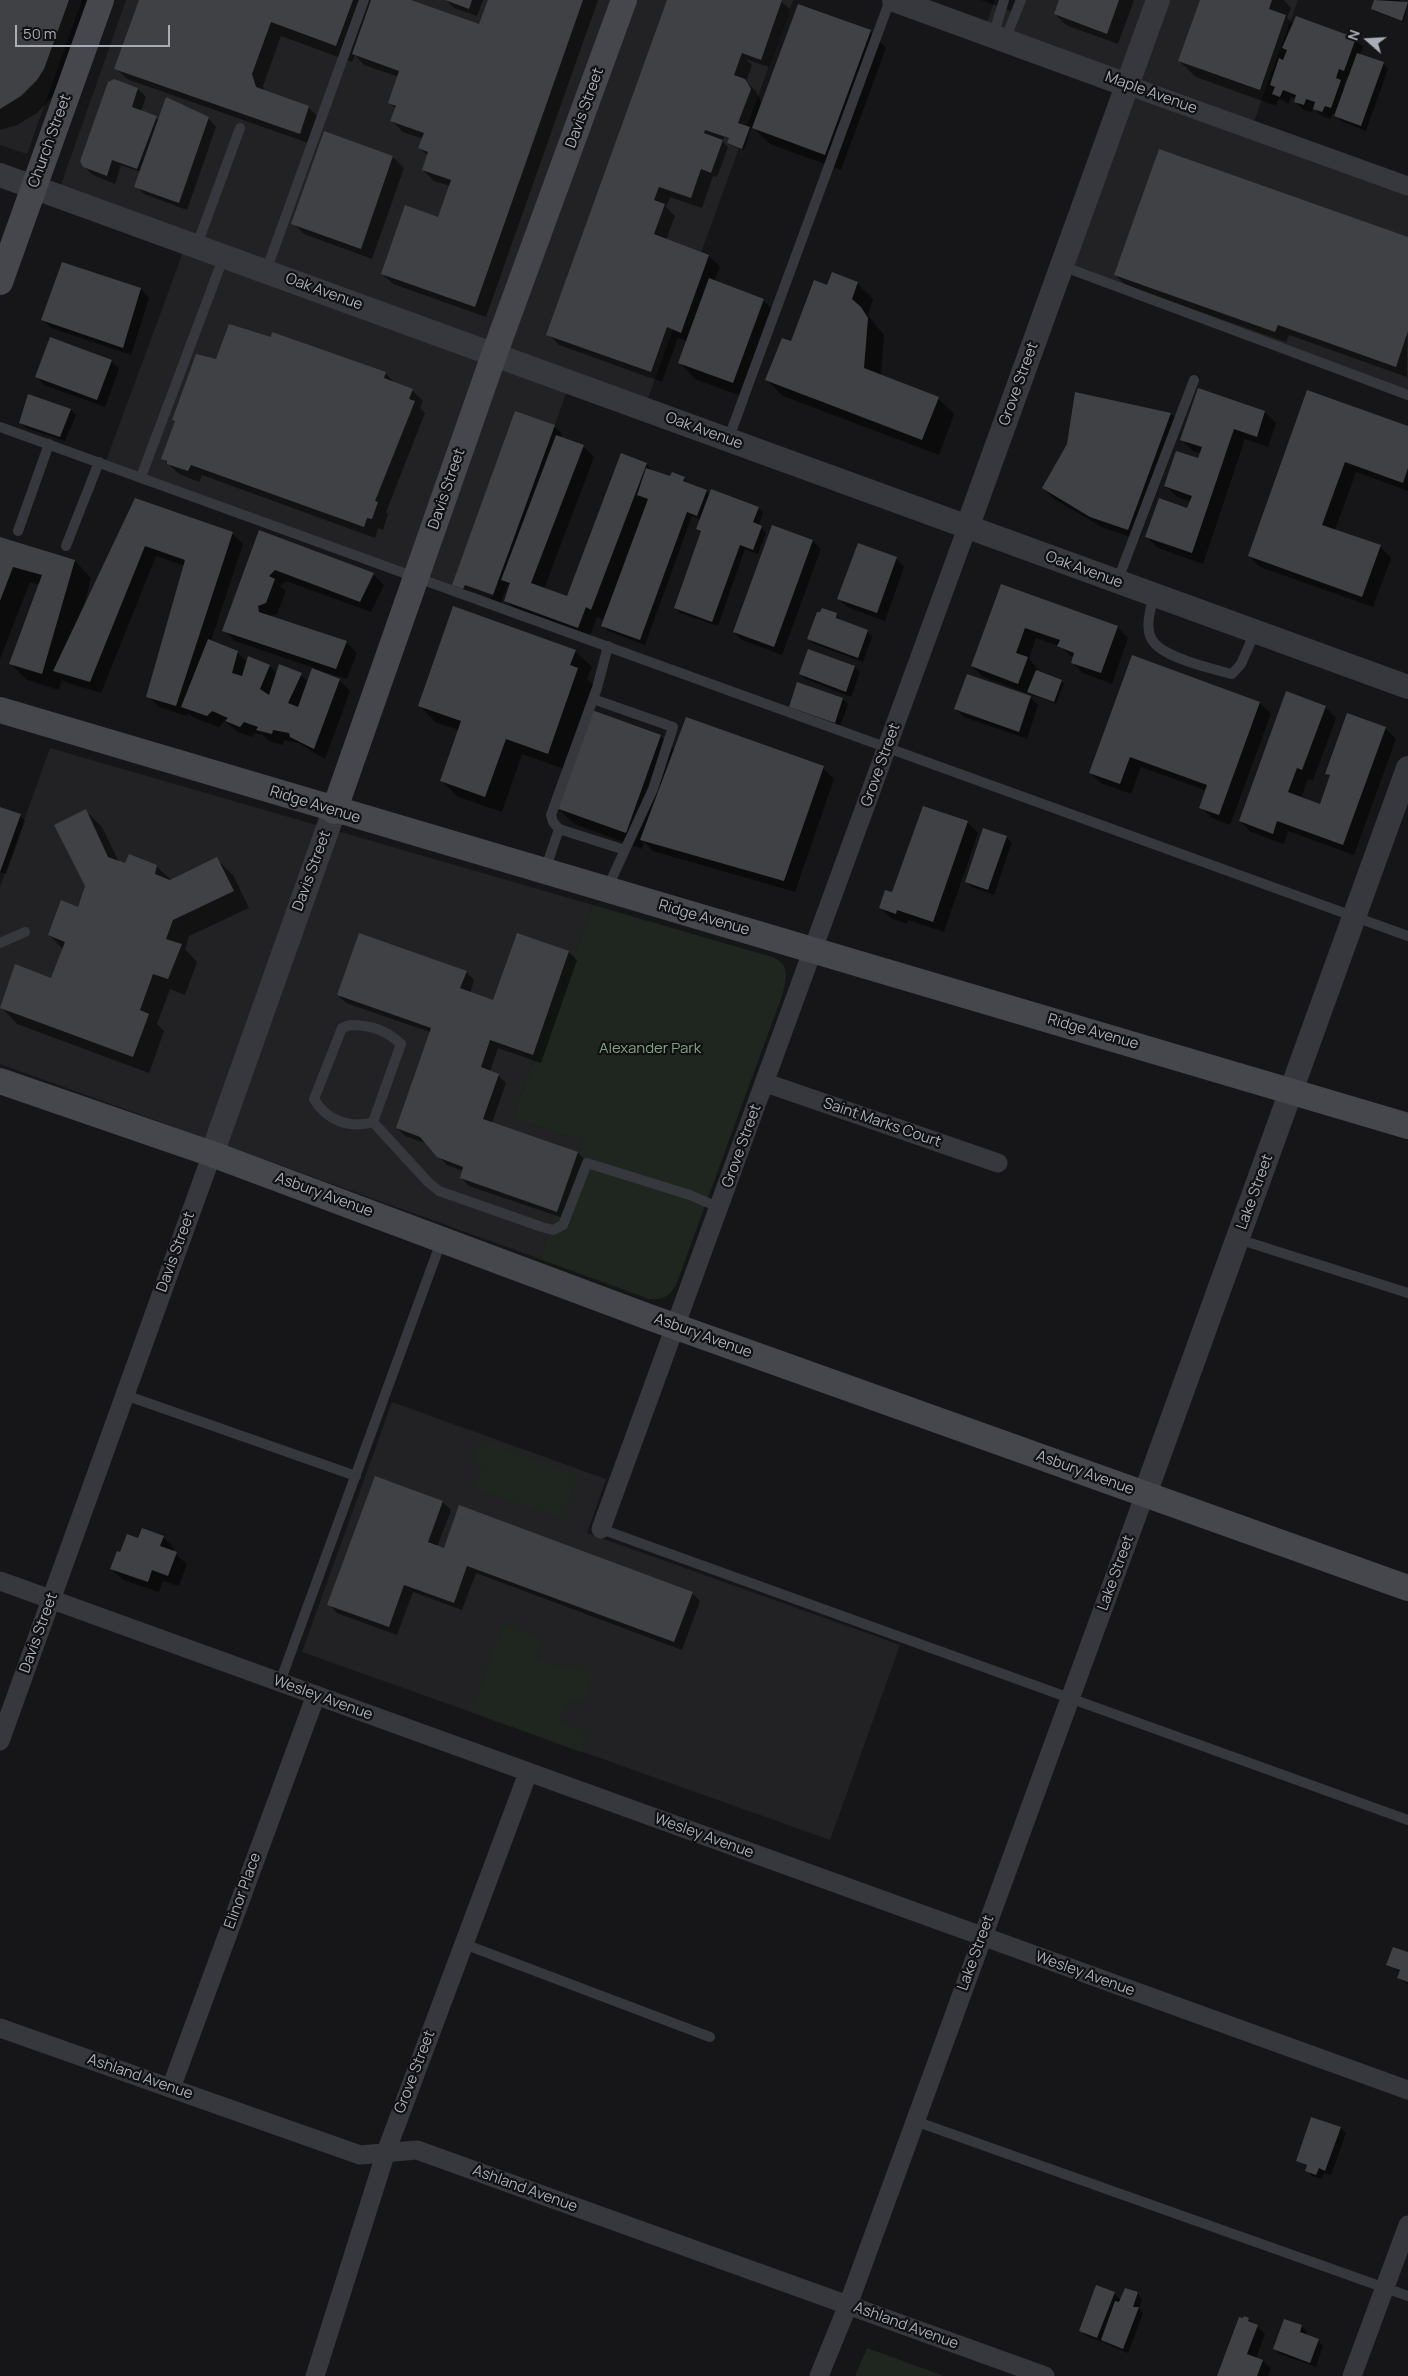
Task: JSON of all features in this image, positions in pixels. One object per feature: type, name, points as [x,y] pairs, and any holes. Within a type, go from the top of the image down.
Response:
[{"type":"main road","name":"Church Street","points":[[0,282],[101,0]]},
{"type":"main road","name":"Davis Street","points":[[334,811],[494,355],[624,0]]},
{"type":"main road","name":"Ridge Avenue","points":[[0,710],[334,811],[1292,1090],[1408,1126]]},
{"type":"main road","name":"Asbury Avenue","points":[[0,1081],[212,1154],[676,1327],[1408,1588]]},
{"type":"street","name":"Maple Avenue","points":[[892,0],[1408,186]]},
{"type":"street","name":"Grove Street","points":[[601,1530],[888,747],[1158,0]]},
{"type":"street","name":"Oak Avenue","points":[[0,175],[197,245],[967,528],[1408,687]]},
{"type":"street","name":"Lake Street","points":[[819,2376],[848,2305],[1070,1699],[1408,768]]},
{"type":"street","name":"Davis Street","points":[[0,1741],[334,811]]},
{"type":"street","name":"Saint Marks Court","points":[[766,1082],[998,1163]]},
{"type":"street","name":"Wesley Avenue","points":[[0,1581],[1408,2090]]},
{"type":"street","name":"Elinor Place","points":[[171,2088],[316,1695]]},
{"type":"street","name":"Grove Street","points":[[315,2376],[386,2152],[528,1773]]},
{"type":"street","name":"Ashland Avenue","points":[[0,2028],[360,2155],[417,2150],[1045,2376]]},
{"type":"street","points":[[1352,2376],[1408,2225]]},
{"type":"lane","points":[[266,271],[364,0]]},
{"type":"lane","points":[[728,440],[892,0]]},
{"type":"lane","points":[[999,38],[1004,0]]},
{"type":"lane","points":[[999,38],[1021,0]]},
{"type":"lane","points":[[197,245],[240,128]]},
{"type":"lane","points":[[141,477],[224,255]]},
{"type":"lane","points":[[1062,266],[1408,395]]},
{"type":"lane","points":[[1117,582],[1194,380]]},
{"type":"lane","points":[[0,428],[416,576],[1354,918],[1408,936]]},
{"type":"lane","points":[[18,530],[49,444]]},
{"type":"lane","points":[[66,546],[99,462]]},
{"type":"lane","points":[[1154,595],[1150,617],[1150,636],[1156,646],[1163,651],[1188,661],[1232,674],[1241,664],[1256,632]]},
{"type":"lane","points":[[608,646],[593,699],[551,815],[553,822],[559,829],[625,850]]},
{"type":"lane","points":[[593,699],[673,727],[653,790],[607,890]]},
{"type":"lane","points":[[544,871],[559,829]]},
{"type":"lane","points":[[0,943],[26,932]]},
{"type":"lane","points":[[350,1025],[366,1025],[380,1030],[401,1044],[373,1122],[358,1126],[332,1117],[321,1111],[314,1098],[342,1028],[350,1025]]},
{"type":"lane","points":[[373,1122],[428,1182],[439,1191],[554,1230],[563,1225],[588,1163],[690,1195],[720,1208]]},
{"type":"lane","points":[[280,1682],[442,1239]]},
{"type":"lane","points":[[1238,1239],[1408,1293]]},
{"type":"lane","points":[[125,1395],[356,1476]]},
{"type":"lane","points":[[601,1530],[1408,1820]]},
{"type":"lane","points":[[464,1944],[710,2037]]},
{"type":"lane","points":[[915,2121],[1408,2296]]},
{"type":"shaded area","points":[[0,0],[82,0],[27,154],[0,145]]},
{"type":"shaded area","points":[[126,0],[793,0],[643,412],[569,386],[488,607],[103,469],[186,244],[56,199]]},
{"type":"shaded area","points":[[995,0],[1298,0],[1253,124],[1408,179],[1408,396],[1057,269],[1125,87],[982,36]]},
{"type":"shaded area","points":[[50,748],[593,905],[512,1118],[584,1141],[540,1259],[0,1064],[0,887]]},
{"type":"shaded area","points":[[392,1402],[606,1479],[587,1533],[900,1645],[830,1840],[302,1652]]},
{"type":"green space","name":"Alexander Park","points":[[593,905],[772,957],[782,963],[786,972],[783,993],[676,1285],[668,1295],[658,1299],[649,1299],[540,1259],[583,1141],[512,1118]]},
{"type":"green space","points":[[480,1440],[578,1475],[563,1519],[474,1488],[482,1466],[472,1462]]},
{"type":"green space","points":[[503,1624],[543,1639],[536,1659],[565,1669],[583,1664],[593,1675],[585,1698],[573,1703],[566,1701],[558,1722],[588,1732],[581,1752],[471,1712]]},
{"type":"green space","points":[[867,2348],[944,2376],[855,2376]]},
{"type":"building","points":[[0,0],[69,0],[44,69],[37,80],[21,96],[0,109]]},
{"type":"building","points":[[139,0],[353,0],[336,46],[271,22],[252,74],[256,87],[309,106],[300,134],[114,69]]},
{"type":"building","points":[[371,0],[411,0],[479,24],[488,0],[583,0],[475,307],[381,274],[405,205],[438,217],[451,180],[422,170],[428,152],[418,148],[424,133],[390,121],[396,106],[388,103],[399,71],[352,54]]},
{"type":"building","points":[[445,0],[472,0],[469,9]]},
{"type":"building","points":[[667,0],[782,0],[761,60],[742,53],[734,75],[745,79],[751,89],[738,123],[750,127],[742,149],[727,143],[729,138],[705,130],[704,133],[723,140],[711,173],[701,169],[691,198],[659,187],[654,200],[665,204],[654,234],[709,255],[681,333],[667,327],[651,372],[546,335]]},
{"type":"building","points":[[1059,0],[1119,0],[1107,34],[1054,14]]},
{"type":"building","points":[[1200,0],[1272,0],[1269,9],[1286,15],[1260,90],[1178,61]]},
{"type":"building","points":[[1374,0],[1408,2],[1402,21],[1371,9]]},
{"type":"building","points":[[798,4],[871,30],[825,155],[752,128]]},
{"type":"building","points":[[1296,16],[1356,38],[1344,71],[1339,69],[1336,78],[1341,80],[1331,108],[1325,106],[1322,112],[1313,109],[1315,102],[1306,99],[1304,105],[1294,102],[1296,95],[1283,90],[1280,97],[1272,94],[1275,87],[1270,85],[1279,58],[1283,60],[1287,50],[1282,48]]},
{"type":"building","points":[[1357,53],[1384,62],[1361,126],[1334,116]]},
{"type":"building","points":[[114,79],[138,88],[132,107],[157,116],[137,169],[112,160],[107,176],[83,167],[80,161],[108,82]]},
{"type":"building","points":[[166,97],[209,117],[179,203],[134,187]]},
{"type":"building","points":[[324,131],[393,156],[361,249],[291,224]]},
{"type":"building","points":[[1159,149],[1408,237],[1408,331],[1396,367],[1278,325],[1275,332],[1114,275]]},
{"type":"building","points":[[62,262],[141,288],[123,348],[41,320]]},
{"type":"building","points":[[832,272],[858,282],[852,299],[861,307],[868,318],[864,368],[939,397],[922,440],[765,380],[782,338],[791,341],[814,280],[827,285]]},
{"type":"building","points":[[709,278],[764,299],[733,383],[678,363]]},
{"type":"building","points":[[229,324],[271,337],[272,332],[386,372],[384,378],[413,389],[409,399],[415,401],[375,501],[378,502],[372,519],[367,518],[364,527],[191,465],[188,471],[167,464],[167,461],[161,459],[175,421],[172,420],[196,354],[216,359]]},
{"type":"building","points":[[50,337],[112,360],[97,400],[35,377]]},
{"type":"building","points":[[1198,388],[1265,411],[1257,437],[1234,429],[1192,553],[1145,537],[1159,498],[1187,508],[1192,496],[1164,486],[1176,451],[1198,458],[1202,447],[1180,440]]},
{"type":"building","points":[[1307,390],[1408,426],[1408,468],[1403,483],[1345,462],[1322,525],[1381,545],[1362,597],[1248,556]]},
{"type":"building","points":[[1075,392],[1171,413],[1128,530],[1090,517],[1042,488],[1067,444]]},
{"type":"building","points":[[28,394],[71,409],[60,437],[19,423]]},
{"type":"building","points":[[515,411],[555,425],[493,595],[465,585],[463,589],[452,585]]},
{"type":"building","points":[[556,435],[584,445],[531,583],[567,596],[621,453],[647,463],[591,610],[586,607],[578,628],[504,601],[510,583],[501,580]]},
{"type":"building","points":[[646,468],[670,476],[672,472],[685,477],[683,481],[707,490],[697,516],[687,512],[640,640],[601,626],[648,499],[637,495]]},
{"type":"building","points":[[711,489],[759,507],[753,522],[762,526],[753,550],[740,545],[712,622],[674,608],[701,531],[696,529]]},
{"type":"building","points":[[135,498],[233,532],[176,706],[146,697],[185,560],[145,546],[90,682],[53,671]]},
{"type":"building","points":[[772,525],[813,540],[774,647],[733,632]]},
{"type":"building","points":[[259,530],[374,573],[360,602],[275,570],[269,576],[275,579],[266,603],[258,606],[259,612],[347,641],[336,669],[222,631]]},
{"type":"building","points":[[0,537],[75,560],[42,674],[9,664],[42,575],[13,567],[0,601]]},
{"type":"building","points":[[858,543],[897,557],[877,613],[837,599]]},
{"type":"building","points":[[1001,584],[1118,626],[1101,673],[1071,663],[1074,653],[1057,646],[1060,640],[1025,628],[1016,653],[1028,657],[1018,684],[971,666]]},
{"type":"building","points":[[453,606],[576,650],[570,665],[578,668],[548,754],[506,739],[485,797],[440,781],[461,721],[418,706]]},
{"type":"building","points":[[822,608],[837,613],[836,618],[868,630],[858,658],[807,639],[817,612],[820,612]]},
{"type":"building","points":[[208,639],[238,651],[232,673],[242,676],[248,656],[270,665],[260,689],[269,695],[279,664],[302,673],[288,703],[298,707],[312,668],[340,679],[314,749],[290,737],[289,733],[273,730],[272,734],[256,730],[258,727],[244,722],[240,727],[225,721],[228,718],[212,711],[207,716],[181,707]]},
{"type":"building","points":[[808,649],[855,666],[846,692],[799,674]]},
{"type":"building","points":[[1132,655],[1260,702],[1219,815],[1199,808],[1207,785],[1130,757],[1120,784],[1089,773]]},
{"type":"building","points":[[1036,670],[1062,680],[1054,702],[1027,692]]},
{"type":"building","points":[[967,674],[1031,696],[1019,732],[954,709]]},
{"type":"building","points":[[797,682],[843,698],[835,723],[789,707]]},
{"type":"building","points":[[1286,691],[1326,706],[1302,770],[1297,768],[1288,792],[1320,804],[1330,775],[1325,774],[1347,713],[1386,727],[1343,845],[1277,821],[1273,834],[1239,821]]},
{"type":"building","points":[[592,710],[661,735],[626,833],[556,808]]},
{"type":"building","points":[[686,717],[824,766],[784,881],[640,840]]},
{"type":"building","points":[[923,806],[968,821],[933,922],[897,910],[896,914],[879,908],[885,890],[892,892]]},
{"type":"building","points":[[0,807],[21,814],[0,872]]},
{"type":"building","points":[[86,809],[108,857],[125,863],[129,854],[157,865],[155,874],[170,880],[217,857],[234,891],[173,920],[166,939],[182,944],[168,979],[153,974],[140,1010],[149,1014],[133,1057],[0,1008],[15,964],[51,978],[65,942],[48,935],[61,900],[78,907],[85,886],[54,825]]},
{"type":"building","points":[[983,828],[1007,836],[988,890],[965,882]]},
{"type":"building","points":[[359,933],[467,971],[460,988],[493,1000],[517,933],[569,951],[533,1055],[490,1040],[481,1067],[499,1074],[483,1119],[578,1152],[557,1212],[460,1178],[463,1167],[437,1157],[420,1137],[396,1128],[431,1028],[337,995]]},
{"type":"building","points":[[375,1476],[443,1501],[428,1542],[444,1548],[459,1505],[693,1592],[674,1642],[467,1566],[454,1603],[404,1585],[389,1627],[327,1605]]},
{"type":"building","points":[[142,1528],[164,1536],[160,1546],[177,1552],[168,1576],[152,1570],[148,1582],[110,1569],[117,1551],[120,1552],[127,1534],[138,1538]]},
{"type":"building","points":[[1393,1947],[1408,1952],[1408,1982],[1397,1978],[1400,1970],[1386,1965]]},
{"type":"building","points":[[1311,2117],[1341,2127],[1325,2171],[1319,2168],[1316,2175],[1305,2171],[1307,2165],[1296,2161]]},
{"type":"building","points":[[1096,2285],[1115,2292],[1097,2338],[1079,2331]]},
{"type":"building","points":[[1125,2288],[1138,2292],[1133,2307],[1139,2307],[1123,2349],[1101,2340],[1115,2301],[1119,2302]]},
{"type":"building","points":[[1244,2316],[1249,2318],[1248,2321],[1258,2325],[1247,2354],[1263,2360],[1257,2376],[1217,2376],[1239,2317],[1243,2318]]},
{"type":"building","points":[[1284,2319],[1302,2325],[1300,2332],[1319,2339],[1310,2363],[1273,2349]]}]
